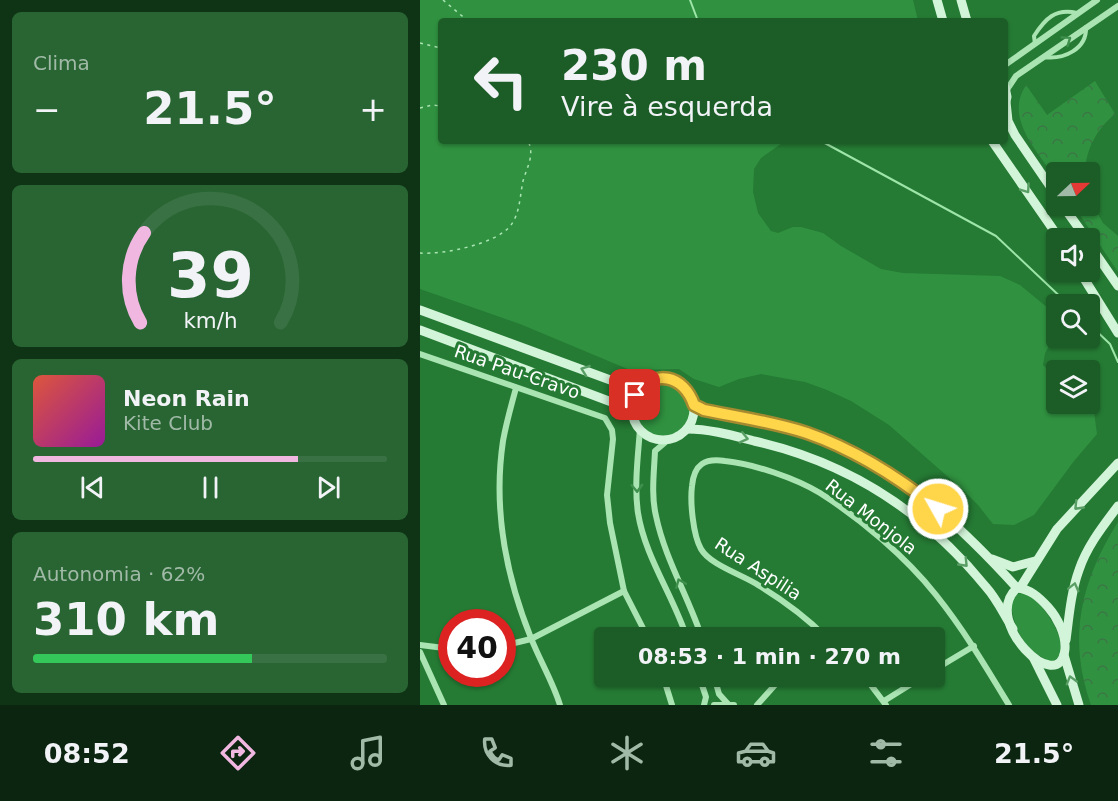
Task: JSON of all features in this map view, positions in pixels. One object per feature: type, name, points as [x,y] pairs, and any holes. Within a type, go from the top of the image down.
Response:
[{"type":"street","points":[[937,0],[942,18]]},
{"type":"street","points":[[961,0],[966,18]]},
{"type":"street","points":[[1008,63],[1097,0]]},
{"type":"street","points":[[1008,86],[1016,76],[1118,6]]},
{"type":"street","points":[[1008,121],[1046,180]]},
{"type":"street","points":[[994,144],[1052,228]]},
{"type":"street","points":[[1100,260],[1118,286]]},
{"type":"street","points":[[1086,282],[1118,333]]},
{"type":"street","points":[[420,310],[632,388],[640,388]]},
{"type":"street","points":[[420,330],[633,412]]},
{"type":"street","name":"Rua Pau-Cravo","points":[[420,354],[605,418],[612,430],[613,439],[607,495],[624,591]]},
{"type":"street","points":[[668,440],[658,440],[648,436],[635,422],[633,412],[635,395],[640,388],[657,379],[677,382],[691,396],[694,405],[693,418],[687,429],[668,440],[656,451],[653,486],[655,514],[663,543],[697,627]]},
{"type":"street","points":[[516,388],[503,441],[499,494],[503,544],[531,639],[560,705]]},
{"type":"street","points":[[694,405],[704,410],[807,433],[843,447],[877,465],[910,487],[951,520],[1019,588],[1030,591],[1049,608],[1058,621],[1065,645]]},
{"type":"street","points":[[640,429],[637,478],[638,512],[648,548],[682,627]]},
{"type":"street","points":[[687,429],[704,429],[767,444],[835,467],[901,504],[947,546],[986,587],[1022,646],[1034,659],[1057,705]]},
{"type":"street","name":"Rua Monjola","points":[[701,549],[696,537],[692,510],[692,485],[696,469],[712,459],[730,461],[778,474],[819,493],[899,555],[935,593],[974,646],[1009,705]]},
{"type":"street","points":[[1013,629],[1007,602],[1010,594],[1019,588],[1057,529],[1118,463]]},
{"type":"street","points":[[1079,705],[1064,656],[1072,593],[1079,569],[1090,545],[1118,506]]},
{"type":"street","name":"Rua Aspilia","points":[[701,549],[710,558],[767,590],[802,615],[814,627]]},
{"type":"street","points":[[986,556],[1013,567],[1035,561]]},
{"type":"street","points":[[516,643],[531,639],[624,591],[642,627]]},
{"type":"street","points":[[420,645],[438,647]]},
{"type":"street","points":[[945,663],[974,646]]},
{"type":"street","points":[[420,652],[444,705]]},
{"type":"street","points":[[1034,659],[1049,666],[1058,664],[1064,656]]},
{"type":"street","points":[[666,687],[672,705]]},
{"type":"street","points":[[703,687],[706,697],[704,705]]},
{"type":"street","points":[[717,687],[719,694],[731,704]]},
{"type":"street","points":[[757,705],[773,687]]},
{"type":"street","points":[[873,687],[885,703],[908,687]]},
{"type":"street","points":[[714,705],[731,704]]},
{"type":"lane","points":[[1035,44],[1034,36],[1043,22],[1058,12],[1077,13]]},
{"type":"lane","points":[[1043,57],[1053,59],[1073,51],[1083,44],[1086,27]]},
{"type":"path","points":[[444,0],[465,18]]},
{"type":"path","points":[[420,43],[438,47]]},
{"type":"path","points":[[420,108],[438,106]]},
{"type":"path","points":[[420,253],[442,253],[466,248],[504,232],[516,216],[531,156],[532,148],[530,144]]},
{"type":"green space","points":[[420,0],[913,0],[917,18],[438,18],[438,144],[781,144],[761,158],[754,169],[753,192],[758,213],[771,231],[778,233],[793,227],[801,227],[823,233],[881,269],[903,273],[1000,276],[1020,285],[1046,306],[1046,348],[1048,348],[1043,365],[1046,368],[1046,414],[1094,414],[1097,434],[1034,515],[1014,525],[993,524],[963,490],[889,425],[851,401],[827,390],[805,382],[761,374],[719,387],[694,379],[679,369],[630,370],[520,324],[420,289]]},
{"type":"green space","points":[[1095,81],[1115,114],[1094,140],[1086,162],[1046,162],[1046,165],[1021,122],[1020,98],[1026,85],[1047,115]]},
{"type":"green space","points":[[1081,216],[1099,216],[1103,223],[1118,236],[1118,272],[1100,245],[1100,228],[1089,228]]},
{"type":"green space","points":[[663,382],[673,384],[682,390],[688,399],[690,409],[688,419],[682,428],[673,434],[663,436],[653,434],[644,428],[638,419],[636,409],[638,399],[644,390],[653,384]]},
{"type":"green space","points":[[1118,522],[1118,705],[1091,705],[1080,656],[1079,633],[1082,610],[1095,566]]},
{"type":"green space","points":[[1023,593],[1040,605],[1056,629],[1061,647],[1060,654],[1055,660],[1048,660],[1035,653],[1024,642],[1020,634],[1011,603],[1017,594]]},
{"type":"waterway","points":[[690,0],[697,18]]},
{"type":"waterway","points":[[827,144],[996,236],[1057,294]]},
{"type":"waterway","points":[[1100,334],[1110,344],[1118,362]]},
{"type":"route","points":[[635,395],[648,382],[657,379],[677,382],[691,396],[694,405],[704,410],[770,423],[807,433],[843,447],[877,465],[938,509]]}]
